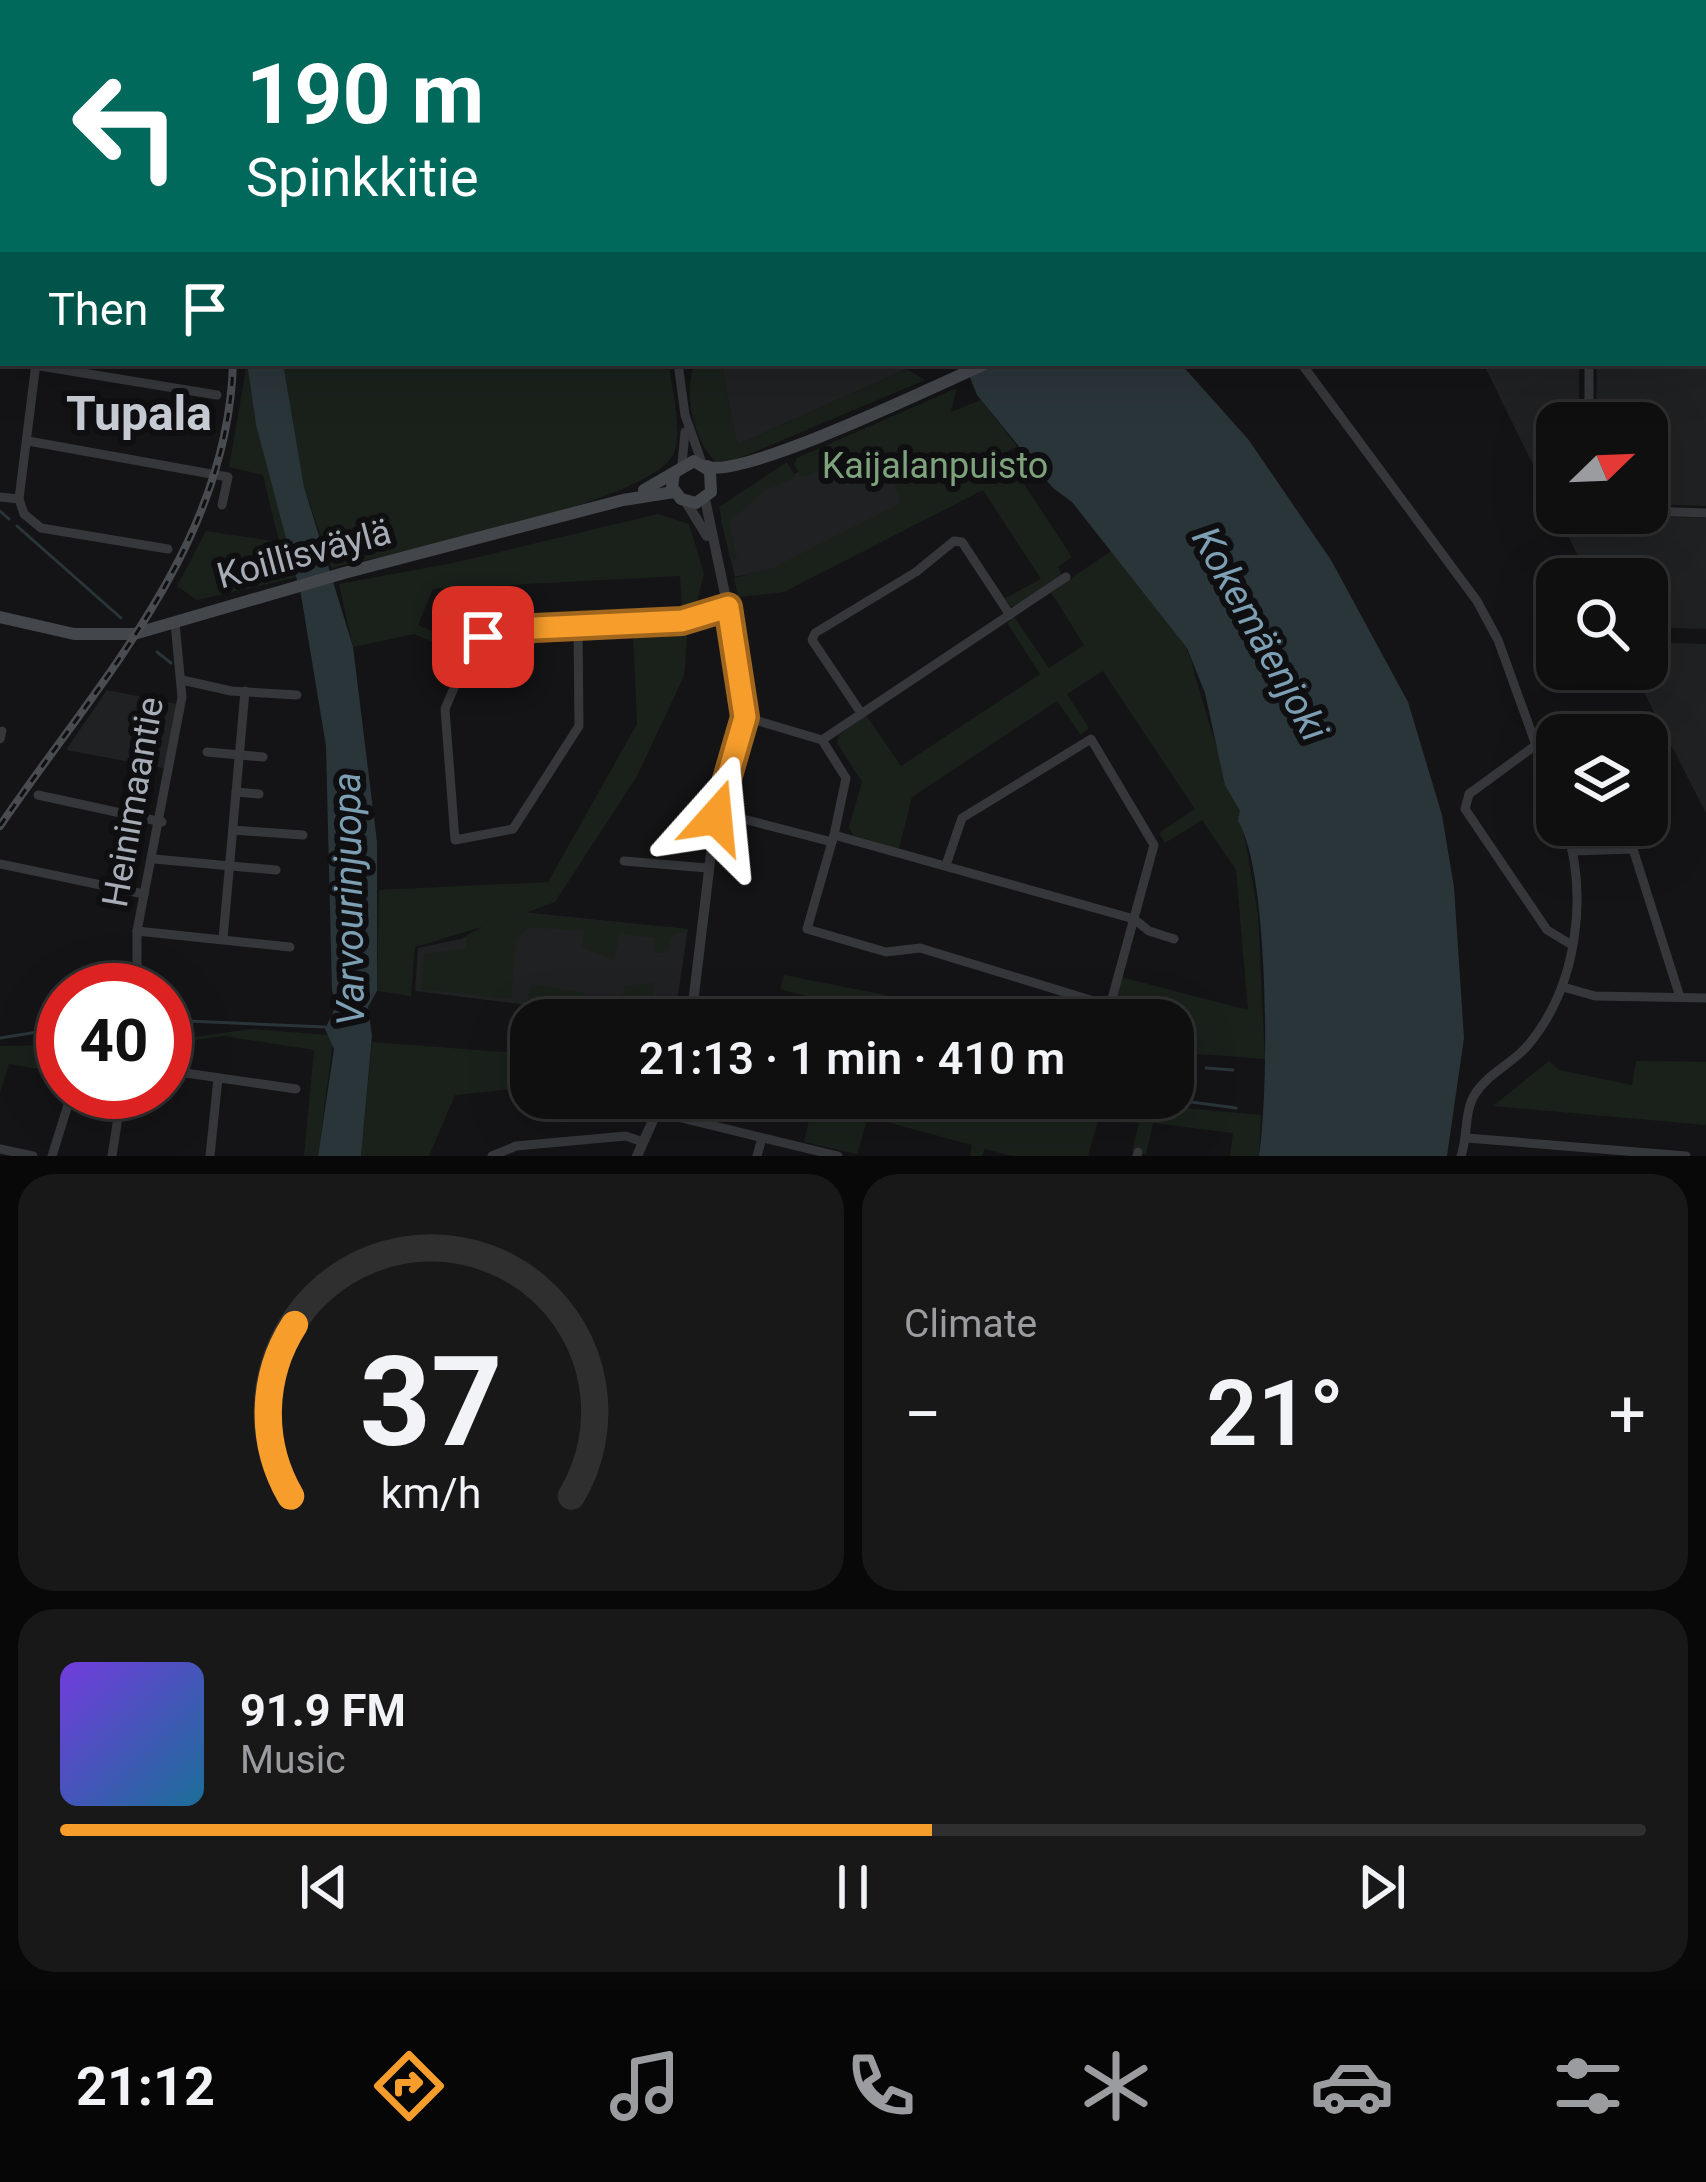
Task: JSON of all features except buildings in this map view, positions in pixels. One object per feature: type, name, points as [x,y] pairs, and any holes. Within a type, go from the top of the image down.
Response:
[{"type":"main road","points":[[772,455],[708,495],[686,502],[674,492],[678,468],[704,465],[724,471],[772,455],[980,366]]},
{"type":"main road","points":[[704,465],[714,479],[708,495]]},
{"type":"main road","name":"Koillisväylä","points":[[622,500],[678,468]]},
{"type":"main road","name":"Koillisväylä","points":[[0,617],[102,637],[175,623],[622,500],[674,492]]},
{"type":"street","points":[[36,366],[19,499],[24,514],[41,529],[168,549]]},
{"type":"street","points":[[48,366],[217,394]]},
{"type":"street","points":[[678,366],[685,415],[704,465]]},
{"type":"street","points":[[1302,366],[1477,601],[1498,640],[1536,745],[1465,802],[1468,817],[1547,930],[1573,945]]},
{"type":"street","points":[[1589,366],[1589,402]]},
{"type":"street","points":[[678,468],[685,415]]},
{"type":"street","points":[[28,441],[228,476],[242,473]]},
{"type":"street","points":[[222,505],[228,476]]},
{"type":"street","points":[[693,999],[716,812],[745,717],[708,495]]},
{"type":"street","points":[[0,497],[19,499]]},
{"type":"street","points":[[686,502],[717,561]]},
{"type":"street","points":[[1668,512],[1706,513]]},
{"type":"street","points":[[861,713],[812,640],[814,633],[899,583],[934,553],[954,541],[962,542],[1010,615]]},
{"type":"street","points":[[822,740],[1066,577]]},
{"type":"street","points":[[578,627],[579,726],[513,829],[455,840],[445,709],[473,643],[535,628],[682,621],[728,607]]},
{"type":"street","name":"Heinimaantie","points":[[137,963],[137,932],[162,822],[182,680],[175,623]]},
{"type":"street","points":[[182,680],[297,694]]},
{"type":"street","points":[[223,939],[245,691]]},
{"type":"street","points":[[745,717],[822,740],[846,778],[807,929],[886,952],[920,948],[1110,1006],[1154,845],[1091,739],[962,818],[946,866]]},
{"type":"street","points":[[207,752],[262,757]]},
{"type":"street","points":[[236,792],[259,794]]},
{"type":"street","points":[[38,795],[162,822]]},
{"type":"street","points":[[716,812],[946,866],[1134,919],[1174,938]]},
{"type":"street","points":[[232,830],[303,836]]},
{"type":"street","points":[[1461,1156],[1474,1095],[1533,1040],[1563,987],[1573,945],[1572,846]]},
{"type":"street","points":[[1574,851],[1633,848],[1680,997]]},
{"type":"street","points":[[154,859],[276,870]]},
{"type":"street","points":[[625,861],[707,868]]},
{"type":"street","points":[[0,864],[144,894]]},
{"type":"street","points":[[137,932],[290,947]]},
{"type":"street","points":[[1563,987],[1595,996],[1706,998]]},
{"type":"street","points":[[192,1074],[296,1090]]},
{"type":"street","points":[[210,1156],[218,1078]]},
{"type":"street","points":[[52,1156],[64,1119]]},
{"type":"street","points":[[112,1156],[118,1119]]},
{"type":"street","points":[[637,1156],[654,1119]]},
{"type":"street","points":[[685,1119],[838,1156]]},
{"type":"street","points":[[492,1156],[501,1149],[538,1144],[626,1136],[643,1142]]},
{"type":"street","points":[[757,1156],[762,1138]]},
{"type":"street","points":[[1467,1138],[1686,1156]]},
{"type":"street","points":[[0,1149],[33,1156]]},
{"type":"shaded area","points":[[722,366],[906,366],[907,369],[737,445]]},
{"type":"shaded area","points":[[1484,366],[1579,366],[1579,402],[1536,402],[1536,471]]},
{"type":"shaded area","points":[[1597,366],[1706,366],[1706,506],[1668,505],[1668,402],[1596,402]]},
{"type":"shaded area","points":[[881,443],[903,504],[773,569],[735,577],[721,520],[752,489]]},
{"type":"shaded area","points":[[1668,517],[1706,518],[1706,629],[1668,628],[1668,558],[1579,558],[1567,534],[1668,534]]},
{"type":"shaded area","points":[[1668,643],[1706,644],[1706,813],[1668,739],[1668,714],[1655,714],[1643,690],[1668,690]]},
{"type":"shaded area","points":[[107,690],[177,704],[168,769],[66,750]]},
{"type":"shaded area","points":[[520,912],[688,929],[677,999],[510,999],[510,1003],[415,991],[418,948],[460,939]]},
{"type":"green space","points":[[247,366],[256,425],[297,577],[197,600],[177,586],[206,531],[279,542],[263,475],[229,467]]},
{"type":"green space","points":[[284,366],[669,366],[677,423],[673,455],[653,473],[570,508],[332,568],[304,487]]},
{"type":"green space","points":[[694,366],[722,366],[737,445],[907,369],[925,380],[721,466],[704,446],[693,420]]},
{"type":"green space","name":"Kaijalanpuisto","points":[[957,388],[951,412],[981,400],[1017,446],[1004,454],[1072,557],[1058,567],[1063,578],[1017,607],[1010,606],[1005,598],[1041,579],[983,490],[784,592],[738,597],[734,578],[771,569],[901,503],[880,444],[858,452],[859,458],[801,477],[794,464],[797,458]]},
{"type":"green space","points":[[787,462],[796,478],[763,491],[729,523],[737,558],[730,559],[719,507]]},
{"type":"green space","points":[[658,514],[689,524],[704,574],[697,602],[682,609],[680,576],[433,589],[418,625],[465,645],[462,654],[414,634],[353,647],[339,584],[453,563]]},
{"type":"green space","points":[[1111,551],[1185,645],[1240,811],[1258,914],[1265,1059],[1194,1054],[1194,999],[1115,999],[1121,977],[1248,1010],[1236,870],[1202,820],[1165,843],[1159,833],[1195,809],[1103,671],[1067,694],[1089,728],[1081,735],[1057,701],[912,797],[899,849],[853,835],[849,827],[862,782],[837,743],[839,735],[866,715],[901,766],[1040,674],[1007,623],[1015,618],[1049,668],[1084,645],[1051,592]]},
{"type":"green space","points":[[688,625],[684,676],[637,776],[555,902],[523,914],[688,929],[673,935],[667,953],[654,953],[655,938],[620,934],[614,960],[582,948],[584,931],[529,927],[516,939],[511,999],[421,989],[424,954],[466,948],[466,936],[482,927],[415,947],[411,996],[377,991],[379,890],[548,882],[637,724],[633,635]]},
{"type":"green space","points":[[784,975],[906,999],[817,999],[780,989]]},
{"type":"green space","points":[[653,983],[654,999],[616,999],[622,997],[625,986]]},
{"type":"green space","points":[[532,984],[584,993],[584,999],[527,999]]},
{"type":"green space","points":[[251,1029],[329,1035],[333,1041],[318,1156],[304,1156],[314,1050],[224,1036],[192,1037]]},
{"type":"green space","points":[[372,1042],[510,1052],[510,1089],[455,1095],[429,1156],[361,1156]]},
{"type":"green space","points":[[36,1045],[36,1068],[9,1064],[0,1092],[0,1046]]},
{"type":"green space","points":[[1549,1061],[1559,1070],[1632,1085],[1636,1061],[1706,1062],[1706,1125],[1493,1106]]},
{"type":"green space","points":[[1194,1109],[1261,1115],[1259,1156],[1230,1156],[1233,1133],[1153,1123],[1146,1155],[1132,1151],[1139,1123],[1098,1121],[1088,1156],[1012,1156],[985,1149],[982,1156],[970,1156],[972,1145],[875,1119],[1194,1119]]},
{"type":"green space","points":[[809,1119],[867,1119],[857,1154],[804,1142]]},
{"type":"water","name":"Varvourinjuopa","points":[[247,366],[284,366],[304,487],[353,647],[377,842],[377,991],[368,1007],[372,1036],[361,1156],[318,1156],[334,1049],[325,1029],[337,1004],[332,991],[326,746],[301,595],[256,425]]},
{"type":"water","name":"Kokemäenjoki","points":[[965,366],[1183,366],[1248,439],[1331,560],[1408,702],[1442,815],[1454,887],[1464,1038],[1447,1156],[1259,1156],[1265,1036],[1256,887],[1238,821],[1240,811],[1225,785],[1205,693],[1187,648],[1072,502],[1053,488],[977,395]]},
{"type":"waterway","points":[[0,511],[9,519]]},
{"type":"waterway","points":[[17,526],[121,618]]},
{"type":"waterway","points":[[157,652],[171,663]]},
{"type":"waterway","name":"Varvourinjuopa","points":[[192,1021],[325,1027]]},
{"type":"waterway","points":[[0,1038],[36,1032]]},
{"type":"waterway","points":[[1206,1068],[1233,1070]]},
{"type":"waterway","points":[[1194,1102],[1236,1108]]},
{"type":"railway","points":[[0,826],[115,664],[183,552],[208,492],[226,430],[233,366]]},
{"type":"district","name":"Tupala","points":[[139,413]]},
{"type":"route","points":[[483,637],[517,635],[535,628],[682,621],[728,607],[746,694],[745,717],[716,817]]}]
